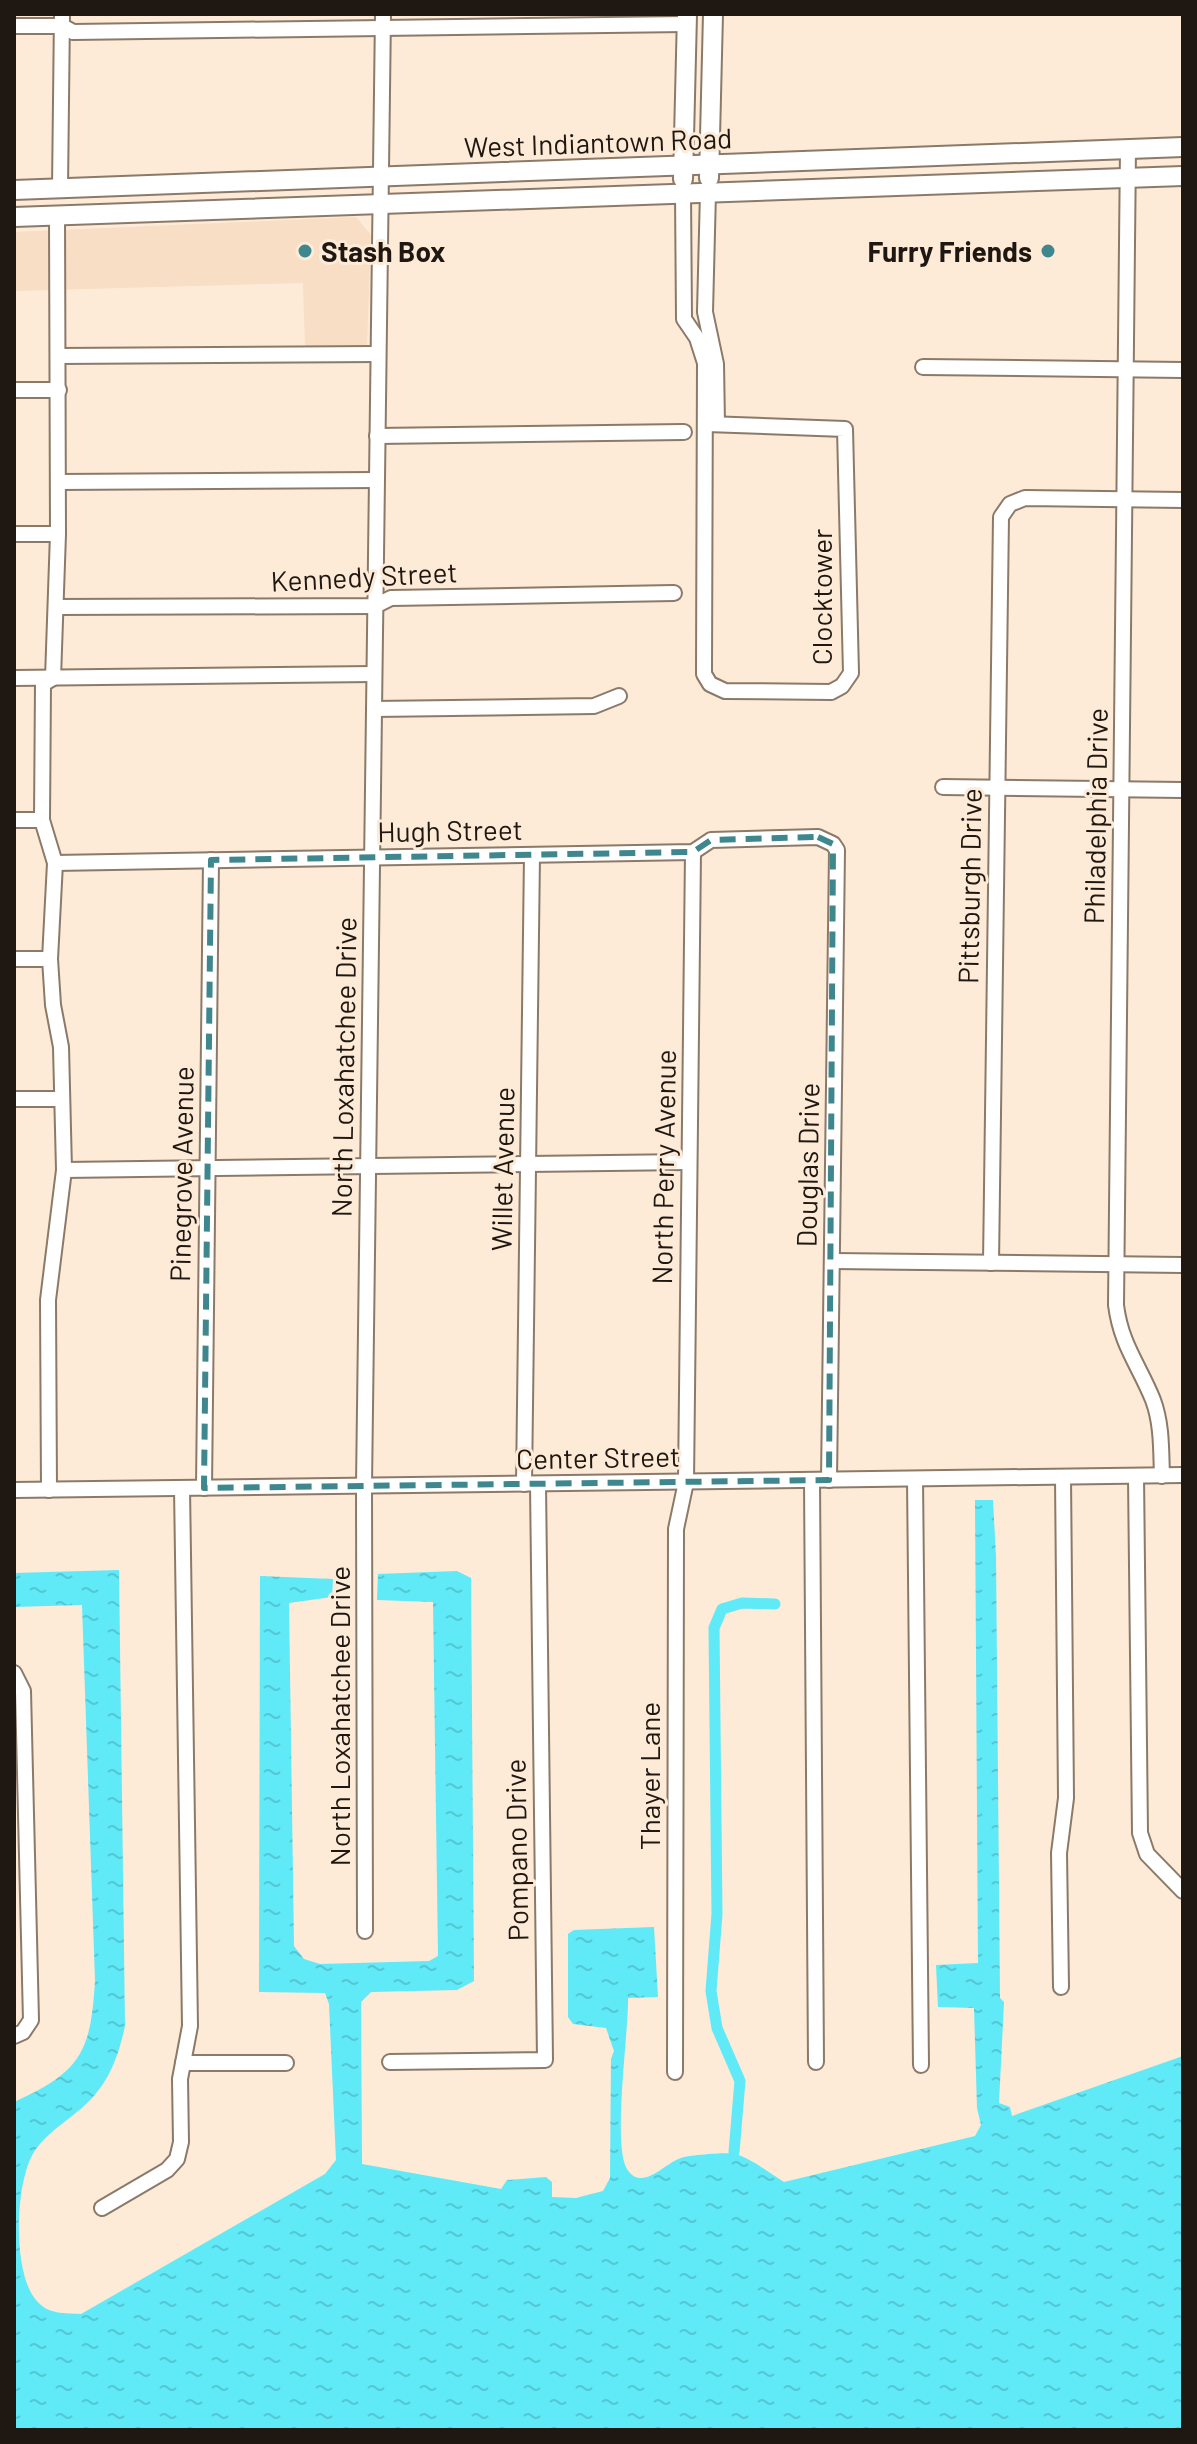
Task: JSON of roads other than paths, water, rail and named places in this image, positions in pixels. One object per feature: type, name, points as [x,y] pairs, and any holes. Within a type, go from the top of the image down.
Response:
[{"type":"main road","points":[[708,192],[713,14]]},
{"type":"main road","points":[[683,193],[686,19]]},
{"type":"main road","name":"West Indiantown Road","points":[[14,190],[380,179],[1183,147]]},
{"type":"main road","name":"West Indiantown Road","points":[[14,217],[1183,176]]},
{"type":"street","points":[[62,20],[73,32],[383,20],[686,19]]},
{"type":"street","points":[[14,26],[62,20]]},
{"type":"street","points":[[60,188],[62,20]]},
{"type":"street","name":"North Loxahatchee Drive","points":[[365,1931],[364,1486],[383,20]]},
{"type":"street","name":"Philadelphia Drive","points":[[1128,148],[1117,1319],[1129,1355],[1151,1395],[1159,1419],[1162,1476]]},
{"type":"street","name":"Clocktower","points":[[708,192],[705,312],[716,364],[712,424],[704,674],[710,684],[725,691],[831,692],[842,686],[851,673],[845,429],[712,424]]},
{"type":"street","name":"Clocktower","points":[[683,193],[684,319],[697,338],[705,363],[712,424]]},
{"type":"street","points":[[53,678],[58,534],[57,215]]},
{"type":"street","points":[[58,356],[377,354]]},
{"type":"street","points":[[923,367],[1183,370]]},
{"type":"street","points":[[14,390],[59,390]]},
{"type":"street","points":[[377,436],[684,432]]},
{"type":"street","points":[[58,482],[376,480]]},
{"type":"street","name":"Pittsburgh Drive","points":[[991,1263],[1000,524],[1005,509],[1025,498],[1125,499]]},
{"type":"street","points":[[1125,499],[1183,500]]},
{"type":"street","points":[[14,534],[58,534]]},
{"type":"street","name":"Kennedy Street","points":[[56,607],[375,606],[391,598],[674,593]]},
{"type":"street","points":[[14,678],[374,674]]},
{"type":"street","points":[[49,1490],[48,1300],[64,1170],[61,1047],[53,1005],[50,959],[55,863],[42,820],[43,684],[53,678]]},
{"type":"street","points":[[374,709],[594,706],[619,696]]},
{"type":"street","points":[[943,787],[1183,790]]},
{"type":"street","points":[[14,820],[42,820]]},
{"type":"street","name":"Hugh Street","points":[[55,863],[693,852],[711,840],[818,837],[833,844],[837,850]]},
{"type":"street","name":"Douglas Drive","points":[[829,1480],[837,850]]},
{"type":"street","name":"North Perry Avenue","points":[[686,1482],[693,852]]},
{"type":"street","name":"Willet Avenue","points":[[531,1484],[528,1164],[532,855]]},
{"type":"street","name":"Pinegrove Avenue","points":[[204,1488],[211,860]]},
{"type":"street","points":[[14,959],[50,959]]},
{"type":"street","points":[[14,1099],[61,1099]]},
{"type":"street","points":[[64,1170],[689,1162]]},
{"type":"street","points":[[832,1261],[1183,1265]]},
{"type":"street","name":"Center Street","points":[[14,1490],[1183,1475]]},
{"type":"street","points":[[1136,1476],[1140,1833],[1147,1854],[1183,1891]]},
{"type":"street","points":[[1061,1987],[1059,1853],[1066,1798],[1063,1477]]},
{"type":"street","points":[[915,1479],[921,2065]]},
{"type":"street","points":[[812,1480],[816,2062]]},
{"type":"street","name":"Thayer Lane","points":[[675,2072],[676,1529],[686,1482]]},
{"type":"street","name":"Pompano Drive","points":[[390,2062],[545,2060],[531,1484]]},
{"type":"street","points":[[102,2208],[167,2170],[177,2159],[183,2063],[190,2026],[182,1488]]},
{"type":"street","points":[[14,1673],[23,1691],[31,2020],[23,2032],[14,2036]]},
{"type":"street","points":[[183,2063],[286,2063]]},
{"type":"water","points":[[975,1500],[993,1500],[996,1557],[1000,1998],[1004,2002],[999,2103],[1010,2107],[1012,2116],[1183,2056],[1183,2430],[14,2430],[14,2102],[54,2080],[78,2057],[90,2025],[95,1980],[82,1605],[14,1607],[14,1573],[119,1570],[125,2026],[113,2065],[99,2090],[34,2152],[23,2184],[20,2205],[20,2249],[28,2287],[46,2308],[81,2314],[325,2174],[336,2160],[329,2004],[325,1993],[259,1992],[260,1576],[333,1579],[332,1597],[289,1603],[294,1946],[304,1959],[320,1964],[429,1961],[438,1956],[433,1602],[377,1600],[378,1574],[457,1571],[471,1578],[474,1981],[457,1990],[371,1992],[361,2002],[362,2164],[501,2189],[507,2180],[546,2177],[552,2182],[552,2197],[576,2198],[603,2191],[610,2178],[611,2059],[614,2051],[606,2028],[573,2024],[568,2017],[568,1934],[574,1930],[654,1927],[658,1997],[628,1998],[621,2136],[623,2156],[633,2176],[647,2177],[685,2157],[732,2153],[748,2159],[784,2182],[975,2136],[981,2125],[977,2108],[974,2008],[938,2007],[936,1965],[978,1963]]},
{"type":"waterway","points":[[734,2152],[740,2081],[717,2028],[711,1991],[717,1914],[714,1628],[722,1609],[742,1603],[775,1604]]},
{"type":"place","name":"Stash Box","points":[[305,251]]},
{"type":"place","name":"Furry Friends","points":[[1048,251]]}]
